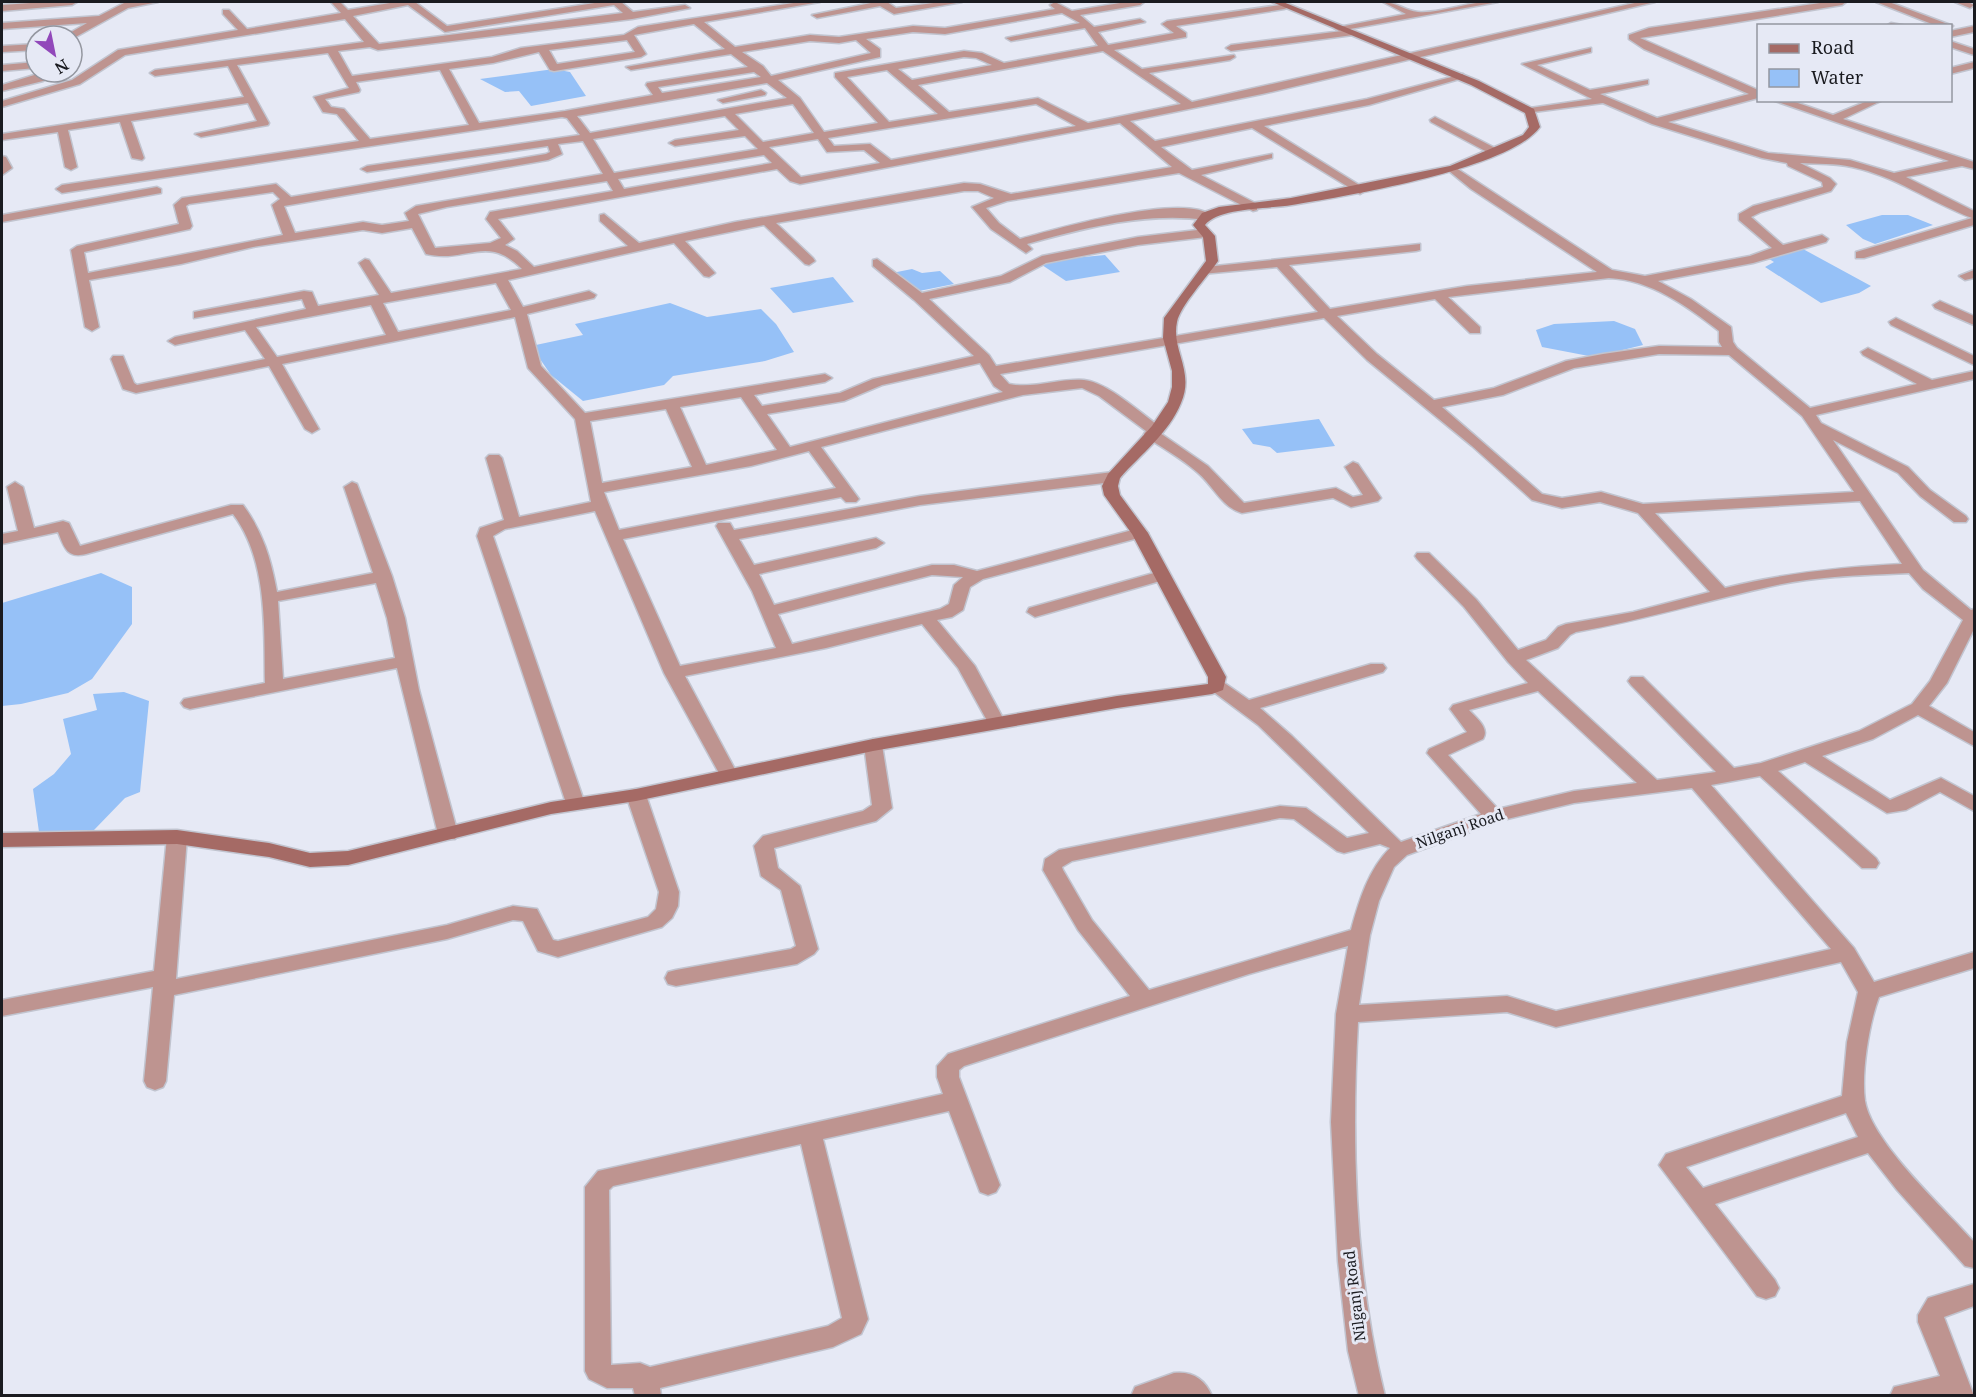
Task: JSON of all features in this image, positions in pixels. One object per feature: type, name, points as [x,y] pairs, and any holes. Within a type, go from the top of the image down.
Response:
[{"type":"street","points":[[2,8],[72,2]]},
{"type":"street","points":[[114,2],[126,5],[153,2]]},
{"type":"street","points":[[336,2],[370,44]]},
{"type":"street","points":[[2,104],[76,82],[122,52],[409,2],[446,29],[616,2],[632,16]]},
{"type":"street","points":[[544,2],[555,12]]},
{"type":"street","points":[[629,37],[628,34],[638,30],[808,2]]},
{"type":"street","points":[[817,15],[881,2],[894,11],[957,2]]},
{"type":"street","points":[[945,2],[979,25]]},
{"type":"street","points":[[1048,2],[1067,12],[1088,28],[1105,48],[1189,105]]},
{"type":"street","points":[[631,67],[817,37],[838,40],[913,29],[945,31],[1140,2]]},
{"type":"street","points":[[1387,2],[1415,14]]},
{"type":"street","points":[[1444,2],[1456,7]]},
{"type":"street","points":[[1140,72],[1345,31],[1415,14],[1493,2]]},
{"type":"street","points":[[728,112],[794,179],[800,181],[868,170],[886,163],[1087,127],[1262,91],[1650,2]]},
{"type":"street","points":[[1777,2],[1795,8]]},
{"type":"street","points":[[1757,94],[1648,47],[1632,37],[1649,31],[1842,2]]},
{"type":"street","points":[[1881,2],[1943,24]]},
{"type":"street","points":[[1960,2],[1973,5]]},
{"type":"street","points":[[910,83],[1183,35],[1167,24],[1280,4],[1459,76],[1530,111],[1604,100]]},
{"type":"street","points":[[84,28],[126,5]]},
{"type":"street","points":[[155,73],[370,44],[378,47],[454,39],[632,16],[684,5],[734,49],[761,68],[770,79],[784,88],[796,100],[831,150],[866,146],[886,163]]},
{"type":"street","points":[[226,12],[244,31]]},
{"type":"street","points":[[2,26],[100,19]]},
{"type":"street","points":[[1011,38],[1140,22]]},
{"type":"street","points":[[1952,27],[1969,30]]},
{"type":"street","points":[[1952,34],[1969,30]]},
{"type":"street","points":[[348,80],[629,37]]},
{"type":"street","points":[[543,49],[552,67],[557,69],[641,54],[629,37]]},
{"type":"street","points":[[62,189],[568,114],[770,79],[870,58],[877,53],[859,38]]},
{"type":"street","points":[[1952,45],[1974,52]]},
{"type":"street","points":[[2,49],[24,48]]},
{"type":"street","points":[[789,63],[873,48]]},
{"type":"street","points":[[332,50],[355,90],[319,97],[327,110],[340,111],[367,143]]},
{"type":"street","points":[[1587,50],[1527,64],[1656,122],[1785,160],[1830,184],[1827,189],[1757,210],[1743,217],[1781,249]]},
{"type":"street","points":[[888,127],[839,75],[964,54],[983,56],[1002,66]]},
{"type":"street","points":[[622,59],[651,85],[659,97]]},
{"type":"street","points":[[201,134],[264,123],[231,63]]},
{"type":"street","points":[[1952,70],[1974,65]]},
{"type":"street","points":[[2,68],[24,66]]},
{"type":"street","points":[[443,67],[476,127]]},
{"type":"street","points":[[889,67],[947,116]]},
{"type":"street","points":[[651,85],[761,68]]},
{"type":"street","points":[[1152,145],[1369,102],[1459,76]]},
{"type":"street","points":[[1589,93],[1644,82]]},
{"type":"street","points":[[2,88],[24,83]]},
{"type":"street","points":[[723,100],[784,88]]},
{"type":"street","points":[[1656,122],[1757,94]]},
{"type":"street","points":[[2,137],[251,99]]},
{"type":"street","points":[[368,168],[587,137],[796,100]]},
{"type":"street","points":[[780,165],[494,214],[492,219],[508,240],[494,246],[436,253],[428,249],[411,213],[429,206],[612,178],[824,137],[1038,101],[1087,127]]},
{"type":"street","points":[[1783,102],[1971,162]]},
{"type":"street","points":[[1833,119],[1876,102]]},
{"type":"street","points":[[1018,243],[1080,226],[1181,213],[1206,216],[1360,190],[1453,170],[1527,137],[1535,127],[1530,111]]},
{"type":"street","points":[[568,114],[587,137],[621,192]]},
{"type":"street","points":[[124,117],[138,158]]},
{"type":"street","points":[[47,118],[57,128],[71,167]]},
{"type":"street","points":[[1122,119],[1186,172],[1253,207]]},
{"type":"street","points":[[1435,120],[1493,151]]},
{"type":"street","points":[[1254,125],[1360,190]]},
{"type":"street","points":[[675,143],[748,132]]},
{"type":"street","points":[[290,237],[278,205],[288,201],[548,157],[556,154],[552,142]]},
{"type":"street","points":[[1042,260],[996,226],[978,207],[1005,198],[1186,172],[1268,156]]},
{"type":"street","points":[[2,159],[6,168],[2,172]]},
{"type":"street","points":[[1785,160],[1827,160],[1852,163],[1891,177],[1973,215]]},
{"type":"street","points":[[1891,177],[1971,162]]},
{"type":"street","points":[[1453,170],[1475,187],[1610,274]]},
{"type":"street","points":[[175,341],[313,311],[500,278],[676,238],[766,221],[971,186],[988,189],[1005,198]]},
{"type":"street","points":[[92,327],[77,250],[186,226],[180,205],[186,201],[276,188],[288,201]]},
{"type":"street","points":[[2,219],[157,190]]},
{"type":"street","points":[[1860,255],[1973,215]]},
{"type":"street","points":[[1206,216],[1199,225],[1209,236],[1212,261],[1171,318],[1168,328],[1178,369],[1178,400],[1113,477],[1110,486],[1112,495],[1140,533],[1216,677],[1216,686]]},
{"type":"street","points":[[604,218],[637,248]]},
{"type":"street","points":[[766,221],[809,261]]},
{"type":"street","points":[[82,278],[290,237],[363,226],[382,229],[416,224]]},
{"type":"street","points":[[918,297],[1005,279],[1042,260],[1138,241],[1206,233]]},
{"type":"street","points":[[676,238],[709,273]]},
{"type":"street","points":[[1644,280],[1753,259],[1781,249],[1822,239]]},
{"type":"street","points":[[494,246],[508,250],[531,271]]},
{"type":"street","points":[[1206,271],[1416,247]]},
{"type":"street","points":[[1280,262],[1328,315],[1372,357],[1537,497],[1562,502],[1601,497],[1630,508],[1643,509],[1864,496]]},
{"type":"street","points":[[365,263],[382,300],[393,336]]},
{"type":"street","points":[[877,263],[918,297],[988,364],[1005,388],[1023,391]]},
{"type":"street","points":[[760,411],[844,397],[878,382],[988,364],[1170,342],[1438,295],[1626,273],[1644,280],[1698,310],[1726,330],[1726,342],[1732,351],[1811,419],[1903,470],[1925,492],[1959,519]]},
{"type":"street","points":[[500,278],[520,312],[535,368],[582,418],[598,497],[673,673],[729,775]]},
{"type":"street","points":[[199,315],[304,295],[307,296],[313,311]]},
{"type":"street","points":[[118,359],[130,389],[520,312],[589,295]]},
{"type":"street","points":[[1438,295],[1476,330]]},
{"type":"street","points":[[1940,305],[1974,321]]},
{"type":"street","points":[[1896,322],[1974,362]]},
{"type":"street","points":[[248,326],[273,361],[312,429]]},
{"type":"street","points":[[1431,405],[1498,392],[1570,364],[1603,358],[1659,350],[1732,351]]},
{"type":"street","points":[[1868,352],[1928,384]]},
{"type":"street","points":[[582,418],[825,378]]},
{"type":"street","points":[[1811,419],[1928,384],[1971,378]]},
{"type":"street","points":[[575,804],[485,536],[491,528],[598,497],[786,452],[1023,391],[1084,384],[1104,393],[1203,469],[1233,503],[1242,508],[1336,494],[1351,502],[1372,498],[1353,467]]},
{"type":"street","points":[[745,392],[786,452]]},
{"type":"street","points":[[671,403],[701,471]]},
{"type":"street","points":[[1811,419],[1929,588],[1948,598],[1972,616]]},
{"type":"street","points":[[812,445],[861,512]]},
{"type":"street","points":[[494,458],[513,523]]},
{"type":"street","points":[[730,536],[1021,485],[1113,477]]},
{"type":"street","points":[[15,487],[27,533]]},
{"type":"street","points":[[352,488],[384,576],[448,834]]},
{"type":"street","points":[[615,536],[846,491]]},
{"type":"street","points":[[2,539],[63,526],[73,550],[80,551],[237,508],[253,534],[267,577],[274,687]]},
{"type":"street","points":[[1643,509],[1720,594]]},
{"type":"street","points":[[718,517],[749,571],[786,650]]},
{"type":"street","points":[[673,673],[946,613],[957,606],[962,585],[977,576],[1140,533]]},
{"type":"street","points":[[749,571],[876,543]]},
{"type":"street","points":[[1423,556],[1470,603],[1514,658],[1652,786]]},
{"type":"street","points":[[1514,658],[1552,644],[1564,631],[1572,628],[1649,613],[1778,580],[1851,571],[1913,568]]},
{"type":"street","points":[[769,611],[932,570],[954,570],[977,576]]},
{"type":"street","points":[[270,598],[384,576]]},
{"type":"street","points":[[1035,612],[1161,576]]},
{"type":"street","name":"Nilganj Road","points":[[1372,1395],[1361,1351],[1350,1261],[1343,1122],[1347,1014],[1360,935],[1392,843],[1574,797],[1731,776],[1764,769],[1809,756],[1866,735],[1918,708],[1938,683],[1965,637],[1972,616]]},
{"type":"street","points":[[926,618],[966,666],[996,722]]},
{"type":"street","points":[[190,703],[404,661]]},
{"type":"street","points":[[1248,706],[1377,668]]},
{"type":"street","points":[[1637,681],[1731,776]]},
{"type":"street","points":[[1494,816],[1436,753],[1476,735],[1476,730],[1461,714],[1459,709],[1463,706],[1541,685]]},
{"type":"street","points":[[1216,686],[1248,706],[1281,734],[1315,772],[1392,843]]},
{"type":"street","points":[[2,840],[177,837],[318,860],[348,858],[575,804],[636,795],[873,745],[996,722],[1138,699],[1208,691],[1216,686]]},
{"type":"street","points":[[1918,708],[1974,740]]},
{"type":"street","points":[[676,978],[797,956],[807,949],[790,886],[768,871],[764,846],[770,841],[869,816],[882,808],[873,745]]},
{"type":"street","points":[[1809,756],[1887,807],[1899,806],[1941,784],[1974,805]]},
{"type":"street","points":[[1764,769],[1869,863]]},
{"type":"street","points":[[1697,781],[1847,953],[1869,992],[1863,1010],[1854,1101],[1873,1142],[1974,1258]]},
{"type":"street","points":[[2,1008],[165,983],[447,932],[513,913],[530,914],[545,946],[558,949],[655,922],[663,917],[668,908],[669,892],[636,795]]},
{"type":"street","points":[[1144,1000],[1074,909],[1053,870],[1052,864],[1058,859],[1066,855],[1280,812],[1299,813],[1344,846],[1392,843]]},
{"type":"street","points":[[155,1082],[177,837]]},
{"type":"street","points":[[988,1185],[948,1077],[948,1066],[956,1060],[1360,935]]},
{"type":"street","points":[[1347,1014],[1507,1004],[1525,1006],[1543,1017],[1556,1019],[1847,953]]},
{"type":"street","points":[[1869,992],[1974,960]]},
{"type":"street","points":[[810,1132],[855,1319],[852,1326],[833,1336],[646,1388],[640,1375],[603,1376],[598,1371],[597,1187],[600,1182],[606,1178],[810,1132],[956,1100]]},
{"type":"street","points":[[1766,1287],[1672,1170],[1671,1165],[1674,1161],[1854,1101]]},
{"type":"street","points":[[1698,1200],[1873,1142]]},
{"type":"street","points":[[1903,1395],[1960,1390],[1931,1322],[1931,1315],[1937,1306],[1974,1294]]},
{"type":"street","points":[[1144,1395],[1174,1384],[1186,1383],[1199,1395]]},
{"type":"water","points":[[554,69],[570,72],[586,96],[531,106],[519,91],[505,92],[480,79]]},
{"type":"water","points":[[1882,215],[1908,215],[1933,225],[1875,244],[1863,239],[1846,225]]},
{"type":"water","points":[[1803,249],[1871,286],[1859,293],[1821,303],[1765,267],[1774,262],[1766,257]]},
{"type":"water","points":[[1105,255],[1120,272],[1066,281],[1042,265],[1063,259]]},
{"type":"water","points":[[912,269],[922,273],[940,271],[954,284],[919,291],[892,273]]},
{"type":"water","points":[[833,277],[854,302],[793,313],[770,288]]},
{"type":"water","points":[[670,303],[707,317],[761,309],[776,324],[794,352],[765,361],[673,376],[664,385],[583,401],[551,375],[531,346],[583,335],[575,324]]},
{"type":"water","points":[[1614,321],[1635,329],[1643,345],[1594,357],[1542,347],[1536,330],[1554,324]]},
{"type":"water","points":[[1319,419],[1335,446],[1277,453],[1270,447],[1253,444],[1242,429]]},
{"type":"water","points":[[101,573],[132,587],[132,624],[92,679],[68,693],[2,706],[2,603]]},
{"type":"water","points":[[124,692],[149,701],[140,792],[125,798],[94,830],[39,832],[33,789],[54,774],[71,754],[63,719],[97,710],[93,694]]}]
